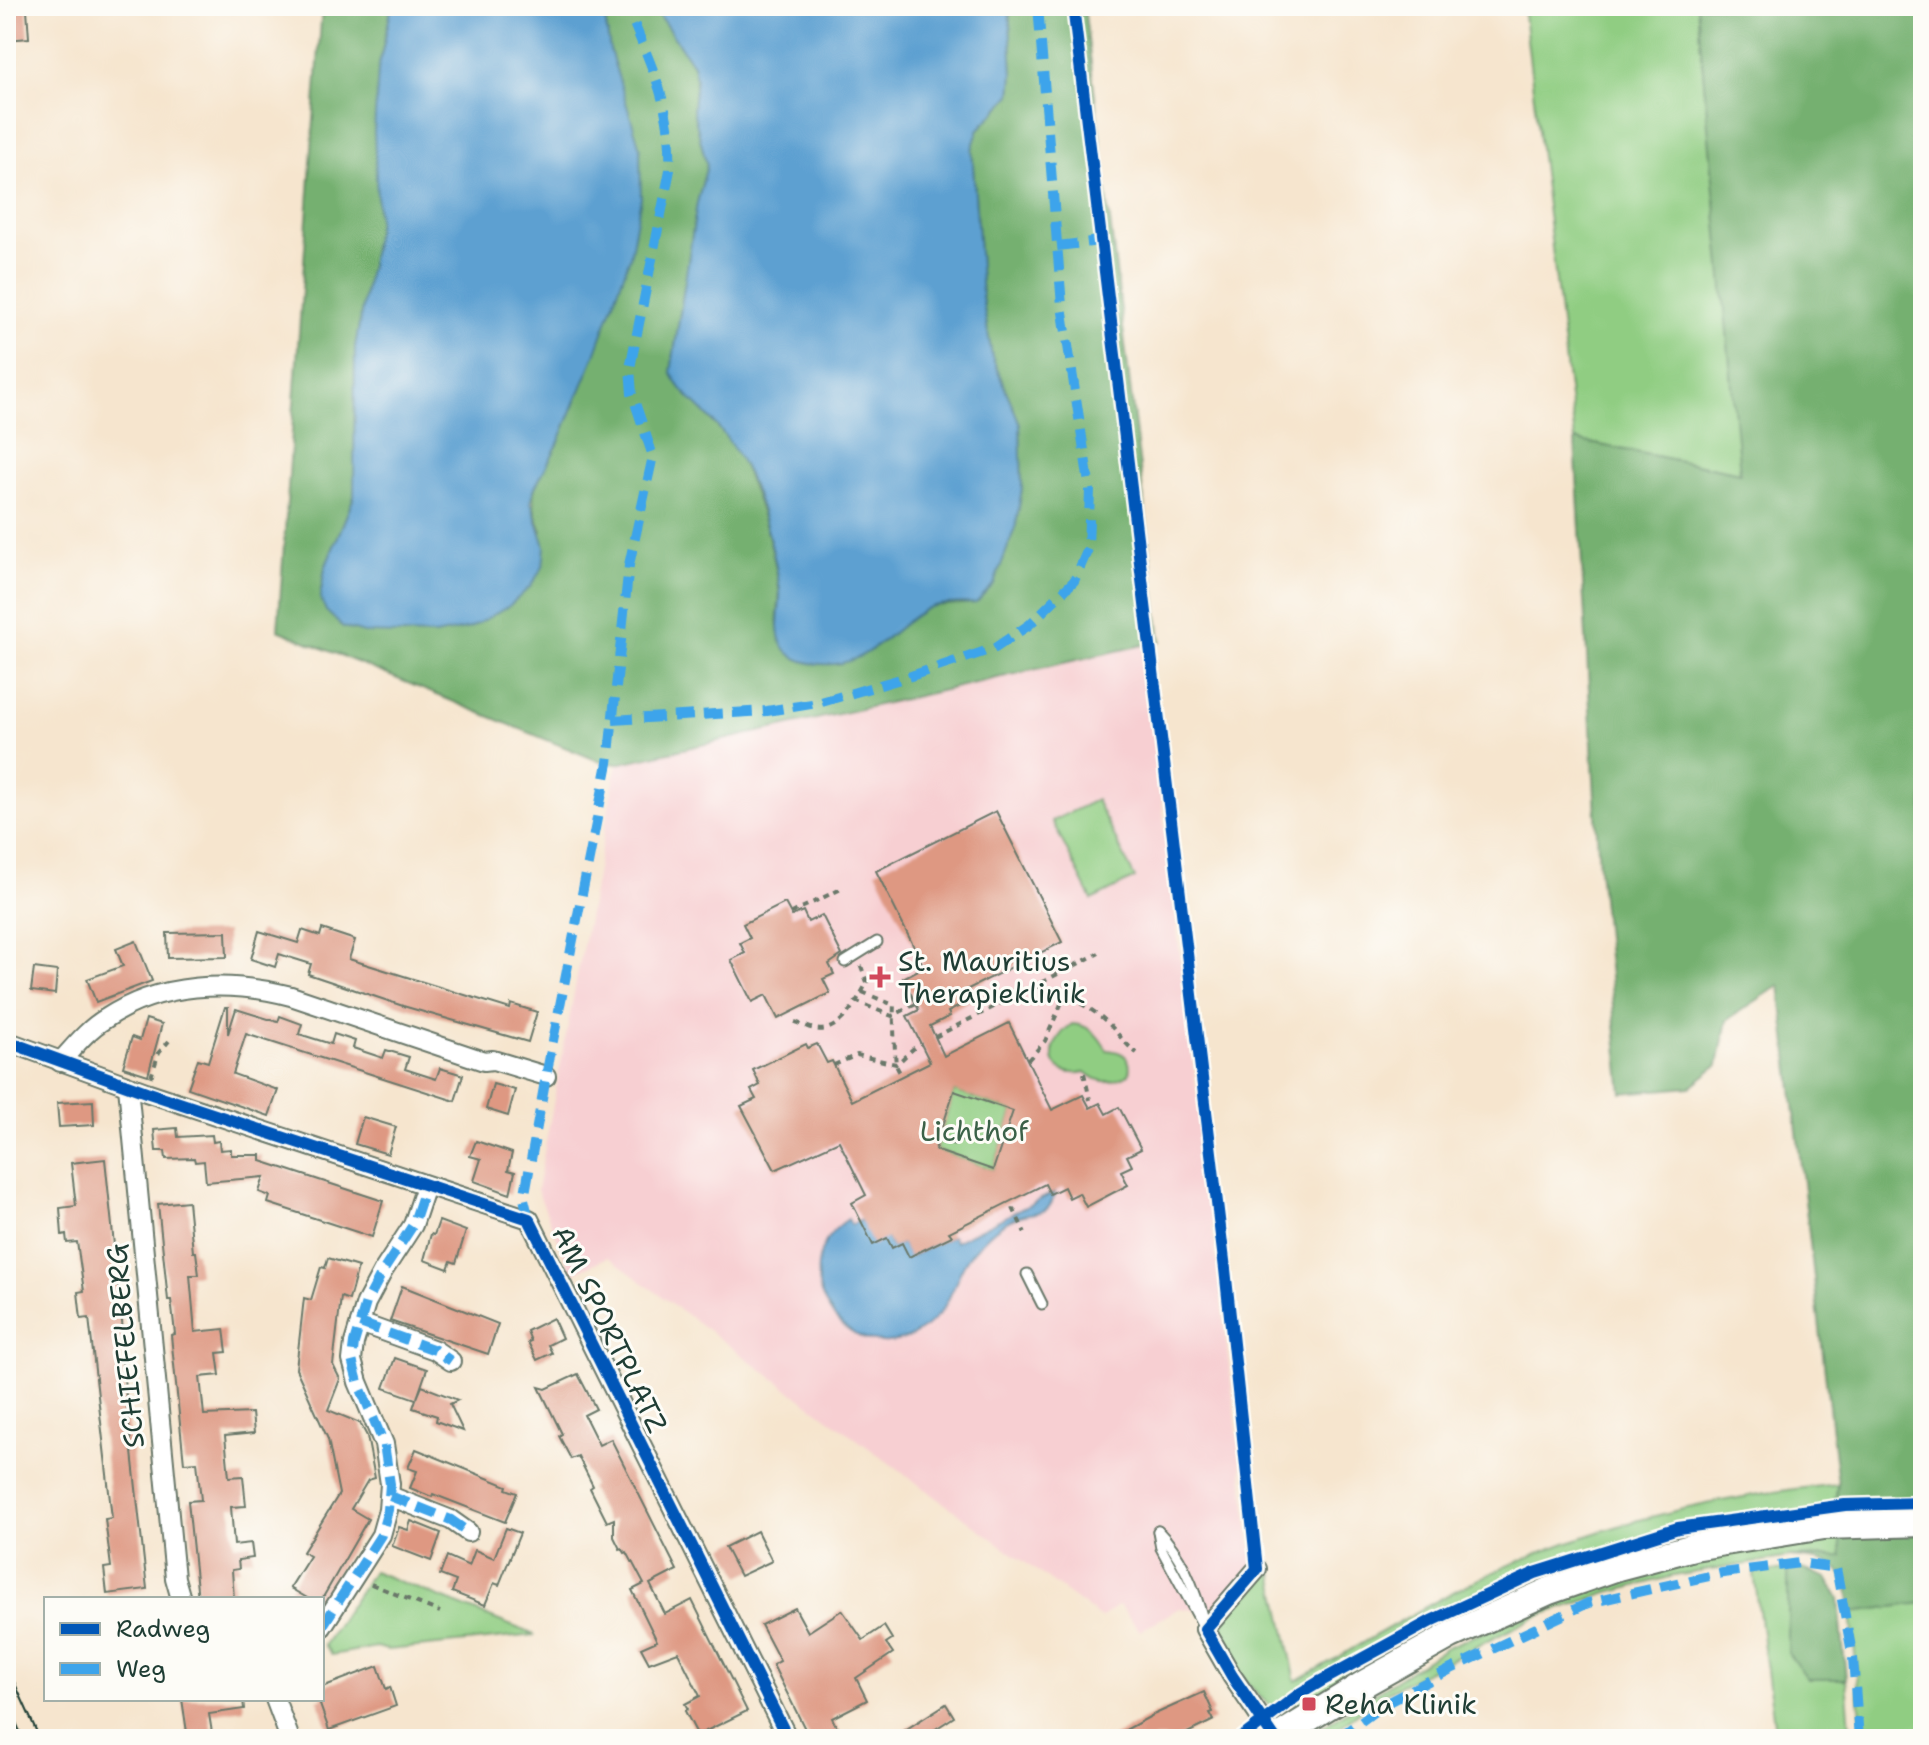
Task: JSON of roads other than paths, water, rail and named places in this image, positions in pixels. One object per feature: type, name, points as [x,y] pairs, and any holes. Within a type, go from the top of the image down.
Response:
[{"type":"main road","points":[[1275,1739],[1451,1635],[1549,1591],[1618,1567],[1694,1547],[1824,1526],[1923,1523]]},
{"type":"street","points":[[60,1062],[83,1036],[105,1018],[139,1001],[180,990],[234,985],[291,996],[484,1061],[493,1060],[546,1076]]},
{"type":"street","name":"AM SPORTPLATZ","points":[[6,1041],[137,1089],[529,1219],[788,1739]]},
{"type":"street","name":"SCHIEFELBERG","points":[[137,1089],[175,1578],[180,1597]]},
{"type":"street","points":[[324,1624],[381,1535],[390,1496],[384,1444],[352,1360],[366,1303],[413,1225],[426,1186]]},
{"type":"street","points":[[360,1323],[435,1350],[451,1361]]},
{"type":"street","points":[[390,1496],[451,1520],[468,1532]]},
{"type":"street","points":[[1257,1569],[1205,1629],[1232,1676],[1275,1739]]},
{"type":"street","points":[[276,1701],[289,1738]]},
{"type":"lane","points":[[845,962],[877,942]]},
{"type":"lane","points":[[1027,1274],[1042,1304]]},
{"type":"lane","points":[[1158,1531],[1169,1543],[1198,1600],[1205,1629],[1161,1548],[1158,1531]]},
{"type":"water","points":[[392,6],[603,6],[610,50],[640,148],[641,198],[630,257],[595,355],[558,444],[533,491],[531,502],[545,546],[543,567],[530,587],[509,606],[470,628],[435,635],[364,633],[343,627],[326,611],[320,597],[325,568],[354,497],[355,347],[378,221],[374,131],[378,70]]},
{"type":"water","points":[[653,6],[1009,6],[1013,74],[1011,95],[978,130],[972,150],[982,297],[992,357],[1020,424],[1022,488],[1016,525],[994,584],[976,603],[928,608],[873,649],[848,661],[814,664],[796,658],[783,647],[778,627],[780,595],[777,574],[754,488],[730,442],[681,389],[671,372],[697,203],[707,166],[693,110],[696,78],[693,65]]},
{"type":"water","points":[[1055,1192],[1047,1209],[1020,1216],[992,1232],[962,1267],[950,1295],[933,1321],[896,1341],[871,1340],[848,1330],[831,1312],[820,1289],[818,1264],[827,1240],[848,1219],[851,1225],[861,1220],[887,1238],[892,1248],[902,1243],[910,1257],[952,1236],[955,1242]]},
{"type":"tram line","points":[[6,1664],[40,1739]]},
{"type":"tram line","points":[[6,1699],[23,1739]]},
{"type":"place","name":"St. Mauritius Therapieklinik","points":[[880,977]]},
{"type":"place","name":"Reha Klinik","points":[[1309,1704]]},
{"type":"park label","name":"Lichthof","points":[[974,1131]]}]
